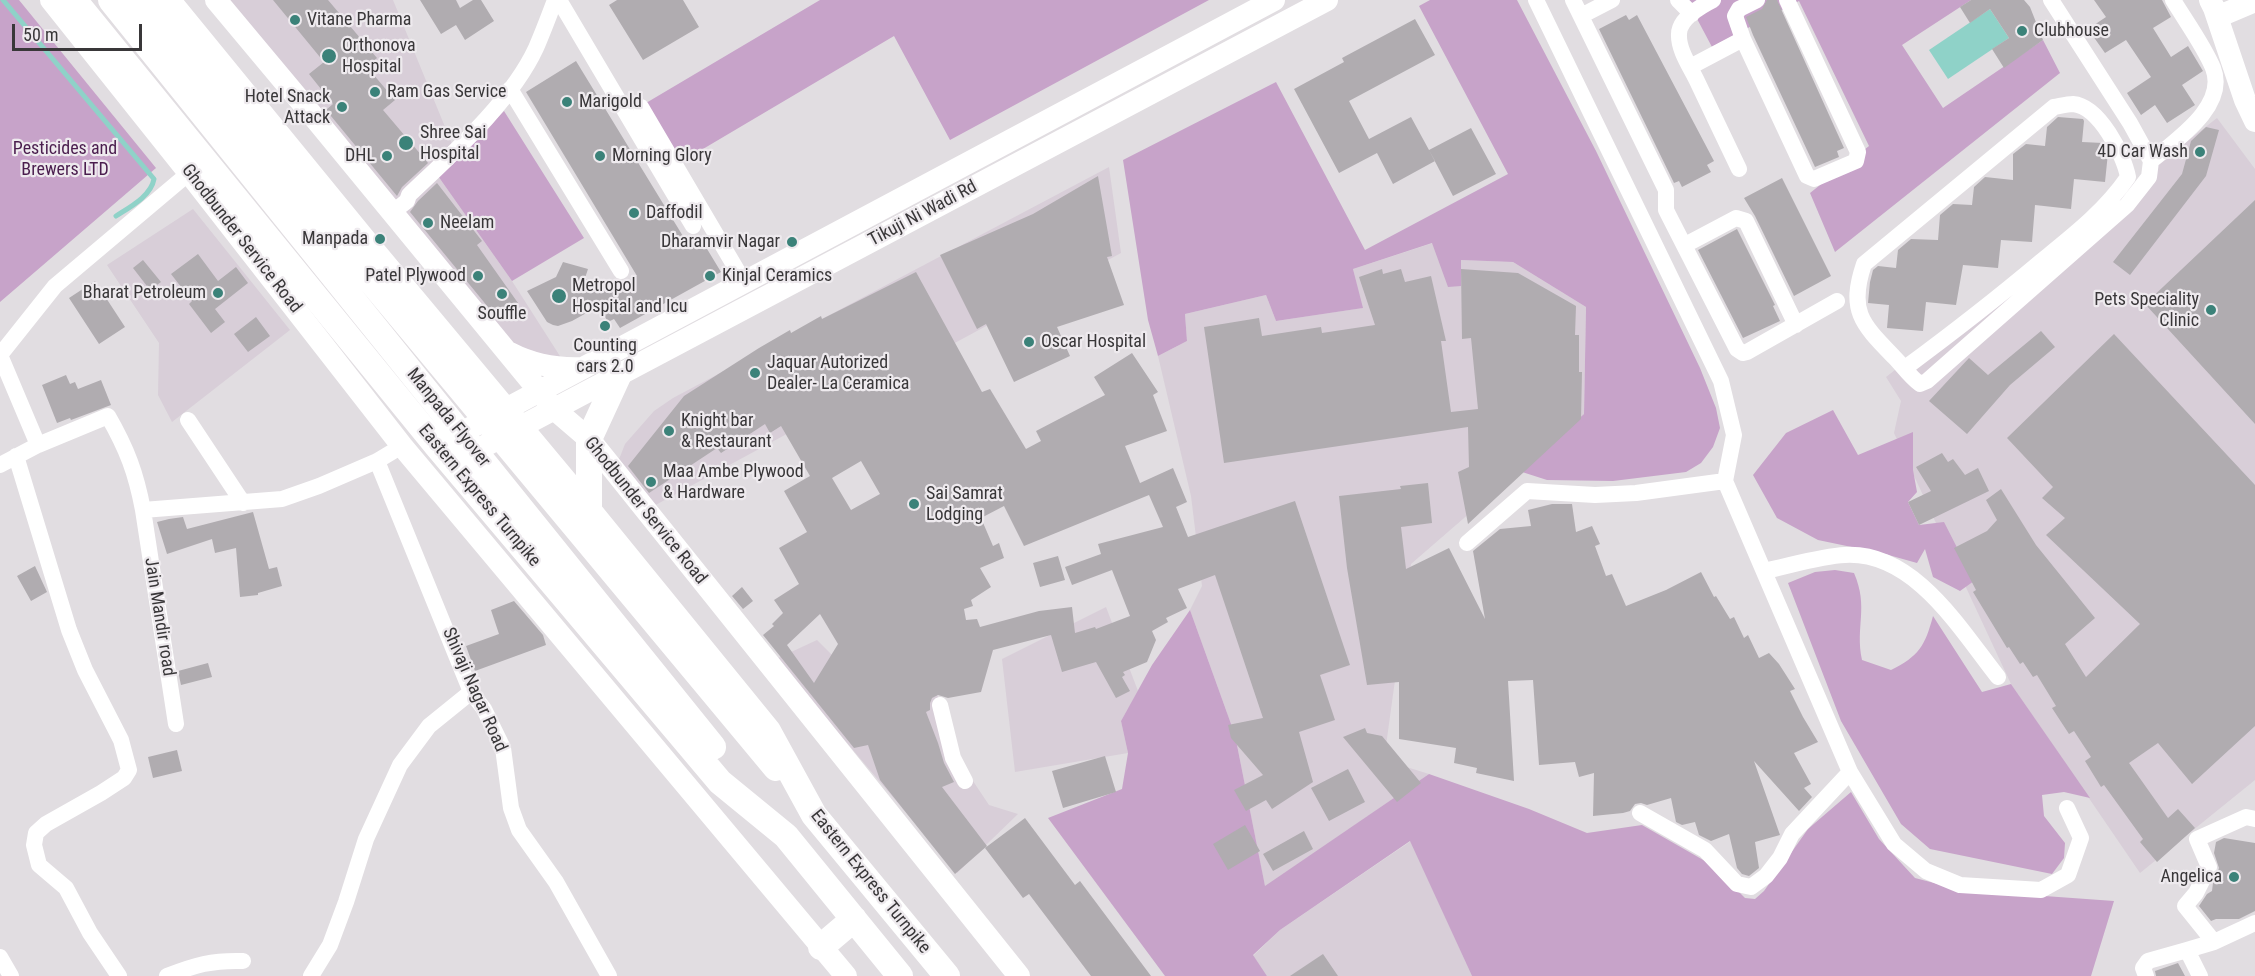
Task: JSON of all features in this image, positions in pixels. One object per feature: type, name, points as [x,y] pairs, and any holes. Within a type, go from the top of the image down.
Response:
[{"type":"main road","name":"Eastern Express Turnpike","points":[[74,0],[444,455],[720,782],[786,836],[900,976]]},
{"type":"main road","name":"Manpada Flyover","points":[[111,0],[786,836]]},
{"type":"main road","name":"Manpada Flyover","points":[[137,0],[814,815]]},
{"type":"main road","name":"Eastern Express Turnpike","points":[[167,0],[768,731],[814,815],[947,976]]},
{"type":"main road","points":[[311,292],[368,246]]},
{"type":"main road","points":[[589,511],[589,439],[620,374]]},
{"type":"main road","points":[[821,947],[854,919]]},
{"type":"street","name":"Ghodbunder Service Road","points":[[51,0],[189,172],[402,446],[846,976]]},
{"type":"street","name":"Ghodbunder Service Road","points":[[216,0],[554,409],[589,439],[1019,976]]},
{"type":"street","points":[[391,210],[403,196],[409,195],[454,152],[510,89],[536,49],[557,0]]},
{"type":"street","points":[[557,0],[693,226]]},
{"type":"street","name":"Tikuji Ni Wadi Rd","points":[[512,418],[539,391],[1274,0]]},
{"type":"street","name":"Tikuji Ni Wadi Rd","points":[[512,418],[554,409],[1326,0]]},
{"type":"street","points":[[1536,0],[1721,381],[1734,435],[1725,481],[1850,772],[1894,843],[1926,871],[1960,885],[2041,890],[2068,875],[2081,838],[2067,808]]},
{"type":"street","points":[[1573,0],[1666,190],[1666,210],[1737,349],[1743,353],[1747,352],[1838,301]]},
{"type":"street","points":[[1581,16],[1612,0]]},
{"type":"street","points":[[1678,0],[1692,14]]},
{"type":"street","points":[[1713,0],[1683,22],[1678,33],[1690,67],[1739,169]]},
{"type":"street","points":[[1757,0],[1737,11],[1735,16],[1743,39],[1807,176],[1814,178],[1856,161],[1858,152],[1787,0]]},
{"type":"street","points":[[1905,368],[1970,321],[2086,225],[2118,192],[2128,177],[2126,163],[2095,115],[2074,104],[2054,107],[1863,264],[1858,281],[1856,303],[1862,321],[1905,368],[1920,384],[2127,205],[2149,177],[2151,161],[2130,123],[2051,0]]},
{"type":"street","points":[[2151,161],[2203,116],[2215,91],[2214,69],[2173,0]]},
{"type":"street","points":[[2255,1],[2214,8],[2245,100],[2255,121]]},
{"type":"street","points":[[1690,67],[1743,39]]},
{"type":"street","points":[[510,89],[621,271]]},
{"type":"street","points":[[641,107],[744,282]]},
{"type":"street","points":[[0,465],[38,445],[0,355],[55,286],[189,172]]},
{"type":"street","points":[[1685,245],[1736,218],[1746,221],[1796,325]]},
{"type":"street","points":[[508,352],[522,359],[552,367],[584,368]]},
{"type":"street","name":"Jain Mandir road","points":[[38,445],[108,416],[125,445],[138,483],[143,510],[176,724]]},
{"type":"street","points":[[444,455],[512,418]]},
{"type":"street","points":[[188,420],[243,503]]},
{"type":"street","points":[[143,510],[282,499],[377,462],[402,446]]},
{"type":"street","points":[[16,456],[69,630],[85,670],[121,740],[129,770],[124,778],[46,824],[36,833],[34,845],[39,865],[66,888],[90,933],[119,976]]},
{"type":"street","name":"Shivaji Nagar Road","points":[[377,462],[471,692],[484,709],[503,748],[511,808],[519,830],[556,882],[609,976]]},
{"type":"street","points":[[1467,543],[1527,491],[1588,495],[1626,493],[1725,481]]},
{"type":"street","points":[[1764,571],[1845,555],[1877,557],[1909,574],[1941,604],[1998,677]]},
{"type":"street","points":[[311,976],[330,945],[366,838],[400,765],[429,726],[471,692]]},
{"type":"street","points":[[940,705],[953,758],[965,781]]},
{"type":"street","points":[[1640,813],[1706,850],[1737,884],[1751,886],[1766,876],[1780,858],[1792,834],[1850,772]]},
{"type":"street","points":[[2214,942],[2185,906],[2196,892],[2209,867],[2197,839],[2246,817],[2255,819]]},
{"type":"street","points":[[2146,976],[2143,968],[2148,961],[2214,942],[2255,923]]},
{"type":"street","points":[[2187,950],[2200,976]]},
{"type":"street","points":[[0,957],[11,976]]},
{"type":"street","points":[[167,976],[217,960],[243,961]]},
{"type":"shaded area","points":[[229,0],[393,0],[452,144],[393,203]]},
{"type":"shaded area","points":[[1990,9],[2009,38],[1948,79],[1929,50]]},
{"type":"shaded area","points":[[2217,118],[2255,169],[2255,780],[2140,873],[2011,684],[1894,433],[1901,401],[1886,377]]},
{"type":"shaded area","points":[[1109,167],[1121,253],[650,508],[616,467],[625,444],[654,411],[673,398]]},
{"type":"shaded area","points":[[438,176],[512,281],[565,364],[511,350],[397,211]]},
{"type":"shaded area","points":[[193,209],[290,330],[172,422],[158,395],[159,343],[107,265]]},
{"type":"shaded area","points":[[1433,243],[1461,260],[1513,262],[1586,307],[1584,414],[1411,564],[1384,760],[1429,774],[1265,887],[1235,735],[1190,610],[1202,586],[1191,496],[1158,356],[1187,341],[1185,314],[1266,295],[1276,321],[1362,308],[1353,269]]},
{"type":"shaded area","points":[[1106,607],[1138,691],[1121,721],[1128,753],[1015,772],[1002,659]]},
{"type":"shaded area","points":[[817,640],[867,690],[926,675],[947,713],[963,766],[989,805],[1018,814],[957,873],[776,659]]},
{"type":"shaded area","points":[[1411,841],[1472,976],[1267,976],[1253,956],[1280,930]]},
{"type":"green space","name":"Pesticides and Brewers LTD","points":[[0,0],[19,0],[156,168],[0,302]]},
{"type":"green space","points":[[820,0],[1209,0],[950,140],[894,36],[681,162],[646,103]]},
{"type":"green space","points":[[1430,0],[1517,0],[1596,151],[1700,368],[1716,408],[1720,428],[1713,447],[1701,463],[1686,472],[1613,481],[1547,480],[1519,471],[1584,414],[1586,307],[1513,262],[1461,260],[1461,286],[1448,287],[1432,243],[1353,269],[1363,308],[1276,321],[1266,295],[1185,314],[1187,341],[1158,356],[1148,320],[1123,160],[1276,82],[1365,250],[1508,174],[1419,6]]},
{"type":"green space","points":[[1687,0],[1971,0],[1902,45],[1943,108],[2043,40],[2060,73],[1835,252],[1810,193],[1869,146],[1799,1],[1712,47]]},
{"type":"green space","points":[[504,111],[584,238],[512,281],[438,176]]},
{"type":"green space","points":[[1833,410],[1858,455],[1913,432],[1913,470],[1917,492],[1908,502],[1919,525],[1944,522],[1974,581],[1960,591],[1933,577],[1925,549],[1917,563],[1818,540],[1777,518],[1753,475],[1786,433]]},
{"type":"green space","points":[[1835,570],[1854,573],[1858,585],[1861,597],[1860,648],[1862,660],[1891,670],[1901,665],[1924,643],[1933,616],[1982,692],[2011,684],[2090,798],[2064,792],[2042,795],[2044,816],[2065,843],[2064,858],[2052,874],[1930,849],[1901,824],[1841,721],[1788,583],[1815,572]]},
{"type":"green space","points":[[1190,610],[1235,735],[1265,886],[1429,774],[1529,809],[1587,833],[1642,825],[1712,865],[1745,898],[1755,899],[1764,891],[1808,829],[1851,792],[1879,839],[1915,878],[1961,890],[2114,901],[2091,976],[1472,976],[1410,841],[1280,930],[1253,955],[1267,976],[1165,976],[1048,818],[1122,789],[1128,753],[1121,721],[1152,665]]},
{"type":"building","points":[[273,0],[328,0],[377,58],[367,67],[395,100],[383,110],[428,163],[402,187],[397,196],[326,110],[333,104],[309,74],[324,62]]},
{"type":"building","points":[[420,0],[456,0],[460,8],[473,0],[481,0],[494,21],[465,40],[456,25],[441,34]]},
{"type":"building","points":[[617,0],[683,0],[699,27],[643,60],[609,5]]},
{"type":"building","points":[[1767,0],[1777,0],[1844,148],[1837,151],[1839,157],[1815,167],[1746,17],[1762,9]]},
{"type":"building","name":"Clubhouse","points":[[1971,0],[2024,0],[2030,7],[2043,40],[2004,68],[1992,49],[2009,38],[1990,9],[1970,23],[1960,7]]},
{"type":"building","points":[[2094,0],[2162,0],[2171,17],[2153,28],[2171,57],[2188,46],[2203,71],[2182,85],[2195,105],[2167,123],[2155,105],[2141,115],[2127,93],[2151,77],[2126,40],[2105,53],[2088,29],[2106,17]]},
{"type":"building","points":[[1626,15],[1629,20],[1637,15],[1714,161],[1707,165],[1711,172],[1682,187],[1679,181],[1674,183],[1599,29]]},
{"type":"building","points":[[1415,19],[1435,55],[1349,101],[1369,139],[1411,117],[1435,161],[1393,184],[1377,153],[1339,173],[1294,89],[1344,62],[1342,58]]},
{"type":"building","points":[[576,61],[689,246],[701,239],[721,272],[620,328],[614,319],[608,322],[599,306],[572,321],[558,326],[553,325],[547,322],[527,291],[556,277],[563,262],[588,269],[585,278],[607,293],[637,276],[526,92]]},
{"type":"building","points":[[2058,117],[2083,119],[2082,142],[2103,143],[2108,153],[2105,182],[2074,179],[2071,209],[2035,205],[2032,242],[2001,240],[1998,268],[1963,265],[1956,305],[1926,302],[1923,331],[1887,328],[1889,305],[1868,303],[1873,270],[1878,266],[1896,268],[1898,250],[1911,239],[1938,240],[1940,215],[1953,204],[1972,205],[1974,187],[1985,177],[2013,180],[2013,154],[2026,144],[2045,146],[2047,127]]},
{"type":"building","points":[[2206,127],[2219,130],[2206,176],[2130,275],[2113,262],[2182,174],[2191,141]]},
{"type":"building","points":[[1471,128],[1496,174],[1453,196],[1429,150]]},
{"type":"building","points":[[1098,176],[1112,256],[1107,257],[1124,305],[1057,327],[1070,356],[1014,382],[986,324],[977,329],[940,255],[1033,214]]},
{"type":"building","points":[[1782,178],[1831,276],[1794,296],[1744,198]]},
{"type":"building","points":[[437,183],[482,241],[477,245],[518,303],[497,318],[410,212]]},
{"type":"building","points":[[2255,200],[2255,424],[2145,304]]},
{"type":"building","points":[[1737,229],[1775,305],[1773,306],[1780,321],[1743,338],[1698,250]]},
{"type":"building","points":[[198,254],[218,281],[236,267],[248,283],[215,309],[225,322],[211,333],[189,304],[192,301],[171,274]]},
{"type":"building","points":[[143,260],[161,282],[150,290],[133,268]]},
{"type":"building","points":[[1382,269],[1383,274],[1401,269],[1405,282],[1431,276],[1446,341],[1441,341],[1451,412],[1478,409],[1471,338],[1462,339],[1461,269],[1518,273],[1576,306],[1575,335],[1579,335],[1579,372],[1582,372],[1581,419],[1468,524],[1458,472],[1469,467],[1468,427],[1224,463],[1204,327],[1259,318],[1262,336],[1321,327],[1322,333],[1375,325],[1359,277]]},
{"type":"building","points":[[916,272],[982,392],[990,389],[1026,449],[1041,441],[1036,431],[1105,395],[1094,377],[1132,353],[1158,392],[1153,395],[1167,431],[1125,446],[1140,483],[1173,468],[1187,502],[1176,507],[1188,537],[1295,501],[1350,665],[1320,675],[1335,720],[1299,732],[1313,782],[1272,809],[1266,800],[1246,811],[1234,790],[1263,775],[1231,738],[1228,725],[1263,718],[1215,575],[1178,589],[1187,608],[1166,618],[1168,622],[1152,631],[1156,640],[1147,662],[1123,672],[1125,675],[1122,677],[1130,691],[1116,698],[1096,662],[1062,672],[1051,635],[993,650],[981,692],[948,698],[938,695],[932,698],[930,710],[926,712],[944,763],[954,782],[942,787],[987,846],[955,874],[880,780],[868,745],[854,748],[763,635],[774,626],[772,624],[783,613],[774,600],[799,584],[779,548],[807,532],[784,491],[810,476],[781,426],[770,433],[765,424],[721,453],[717,448],[649,493],[628,466],[684,396],[790,330],[791,333],[821,316],[822,319]],"holes":[[[861,461],[880,494],[851,510],[832,478]],[[1149,495],[1163,527],[1098,544],[1101,554],[1065,567],[1072,585],[1112,570],[1130,616],[1096,629],[1095,627],[1075,633],[1072,607],[1039,611],[980,627],[977,619],[966,620],[964,609],[973,606],[971,600],[991,587],[980,568],[1004,558],[999,543],[993,546],[981,518],[1004,506],[1024,546]],[[820,614],[838,644],[814,683],[787,645]]]},
{"type":"building","points":[[95,281],[125,327],[99,344],[69,298]]},
{"type":"building","points":[[256,317],[270,336],[248,352],[234,334]]},
{"type":"building","points":[[2041,331],[2055,347],[2010,385],[1967,434],[1929,401],[1969,358],[1988,375]]},
{"type":"building","points":[[2114,334],[2255,485],[2255,726],[2192,784],[2158,743],[2129,763],[2168,818],[2178,809],[2195,828],[2157,862],[2140,842],[2143,839],[2104,785],[2101,787],[2085,761],[2091,757],[2074,731],[2069,734],[2052,708],[2056,706],[2037,675],[2033,677],[2023,662],[2020,664],[2009,647],[2007,648],[1973,592],[1976,590],[1954,548],[1987,531],[1997,520],[1986,500],[2001,489],[2036,545],[2095,618],[2065,644],[2086,677],[2140,624],[2046,535],[2065,518],[2042,498],[2053,487],[2007,438]]},
{"type":"building","points":[[66,375],[70,384],[75,382],[78,389],[101,380],[111,405],[57,423],[42,385]]},
{"type":"building","points":[[1942,453],[1948,462],[1953,459],[1965,475],[1978,468],[1989,491],[1919,525],[1908,502],[1931,491],[1916,467]]},
{"type":"building","points":[[1428,483],[1432,523],[1401,527],[1406,569],[1449,548],[1485,619],[1473,551],[1500,529],[1531,526],[1528,510],[1552,504],[1572,504],[1576,532],[1592,526],[1600,544],[1595,546],[1606,576],[1612,574],[1626,606],[1666,590],[1701,572],[1714,597],[1716,596],[1730,619],[1734,617],[1744,638],[1748,635],[1759,658],[1769,653],[1779,664],[1795,689],[1790,691],[1818,742],[1794,753],[1811,784],[1804,788],[1812,797],[1799,811],[1754,761],[1780,835],[1755,842],[1759,868],[1749,876],[1742,874],[1737,868],[1729,834],[1711,841],[1699,835],[1695,822],[1682,825],[1676,822],[1671,798],[1647,805],[1635,804],[1630,811],[1623,813],[1593,816],[1594,773],[1579,777],[1575,762],[1539,765],[1533,680],[1508,681],[1514,781],[1476,773],[1477,768],[1454,763],[1456,748],[1399,739],[1399,682],[1367,685],[1347,568],[1339,496],[1401,489],[1400,486]]},
{"type":"building","points":[[253,512],[269,569],[277,567],[282,586],[258,593],[258,595],[240,597],[236,548],[215,553],[212,539],[167,554],[157,522],[183,517],[187,529]]},
{"type":"building","points":[[1058,556],[1065,580],[1040,587],[1033,563]]},
{"type":"building","points":[[35,566],[47,592],[31,601],[17,576]]},
{"type":"building","points":[[742,587],[753,601],[743,609],[732,596]]},
{"type":"building","points":[[514,601],[543,635],[546,645],[475,671],[466,646],[499,634],[491,610]]},
{"type":"building","points":[[208,663],[212,677],[181,685],[178,671]]},
{"type":"building","points":[[1365,728],[1367,733],[1382,736],[1421,783],[1397,802],[1343,737]]},
{"type":"building","points":[[177,750],[182,771],[153,778],[148,757]]},
{"type":"building","points":[[1105,756],[1116,792],[1063,808],[1052,771]]},
{"type":"building","points":[[1348,769],[1365,802],[1329,821],[1311,788]]},
{"type":"building","points":[[1025,818],[1075,885],[1080,881],[1151,976],[1091,976],[1029,894],[1023,898],[985,848]]},
{"type":"building","points":[[1245,825],[1260,851],[1228,870],[1213,844]]},
{"type":"building","points":[[1304,831],[1313,849],[1273,871],[1263,854]]},
{"type":"building","name":"Angelica","points":[[2224,838],[2255,843],[2255,911],[2239,919],[2211,921],[2199,906],[2207,894],[2212,891],[2219,868],[2214,853],[2216,842]]},
{"type":"building","points":[[1323,954],[1338,976],[1290,976]]},
{"type":"building","points":[[2178,963],[2185,976],[2156,976],[2155,971]]},
{"type":"waterway","points":[[3,0],[154,179],[144,196],[116,216]]},
{"type":"place","name":"Vitane Pharma","points":[[295,20]]},
{"type":"place","name":"Clubhouse","points":[[2022,31]]},
{"type":"place","name":"Orthonova Hospital","points":[[329,56]]},
{"type":"place","name":"Ram Gas Service","points":[[375,92]]},
{"type":"place","name":"Marigold","points":[[567,102]]},
{"type":"place","name":"Hotel Snack Attack","points":[[342,107]]},
{"type":"place","name":"Shree Sai Hospital","points":[[406,143]]},
{"type":"place","name":"4D Car Wash","points":[[2200,152]]},
{"type":"place","name":"DHL","points":[[387,156]]},
{"type":"place","name":"Morning Glory","points":[[600,156]]},
{"type":"place","name":"Daffodil","points":[[634,213]]},
{"type":"place","name":"Neelam","points":[[428,223]]},
{"type":"place","name":"Manpada","points":[[380,239]]},
{"type":"place","name":"Dharamvir Nagar","points":[[792,242]]},
{"type":"place","name":"Patel Plywood","points":[[478,276]]},
{"type":"place","name":"Kinjal Ceramics","points":[[710,276]]},
{"type":"place","name":"Bharat Petroleum","points":[[218,293]]},
{"type":"place","name":"Souffle","points":[[502,294]]},
{"type":"place","name":"Metropol Hospital and Icu","points":[[559,296]]},
{"type":"place","name":"Pets Speciality Clinic","points":[[2211,310]]},
{"type":"place","name":"Counting cars 2.0","points":[[605,326]]},
{"type":"place","name":"Oscar Hospital","points":[[1029,342]]},
{"type":"place","name":"Jaquar Autorized Dealer- La Ceramica","points":[[755,373]]},
{"type":"place","name":"Knight bar & Restaurant","points":[[669,431]]},
{"type":"place","name":"Maa Ambe Plywood & Hardware","points":[[651,482]]},
{"type":"place","name":"Sai Samrat Lodging","points":[[914,504]]},
{"type":"place","name":"Angelica","points":[[2234,877]]}]
